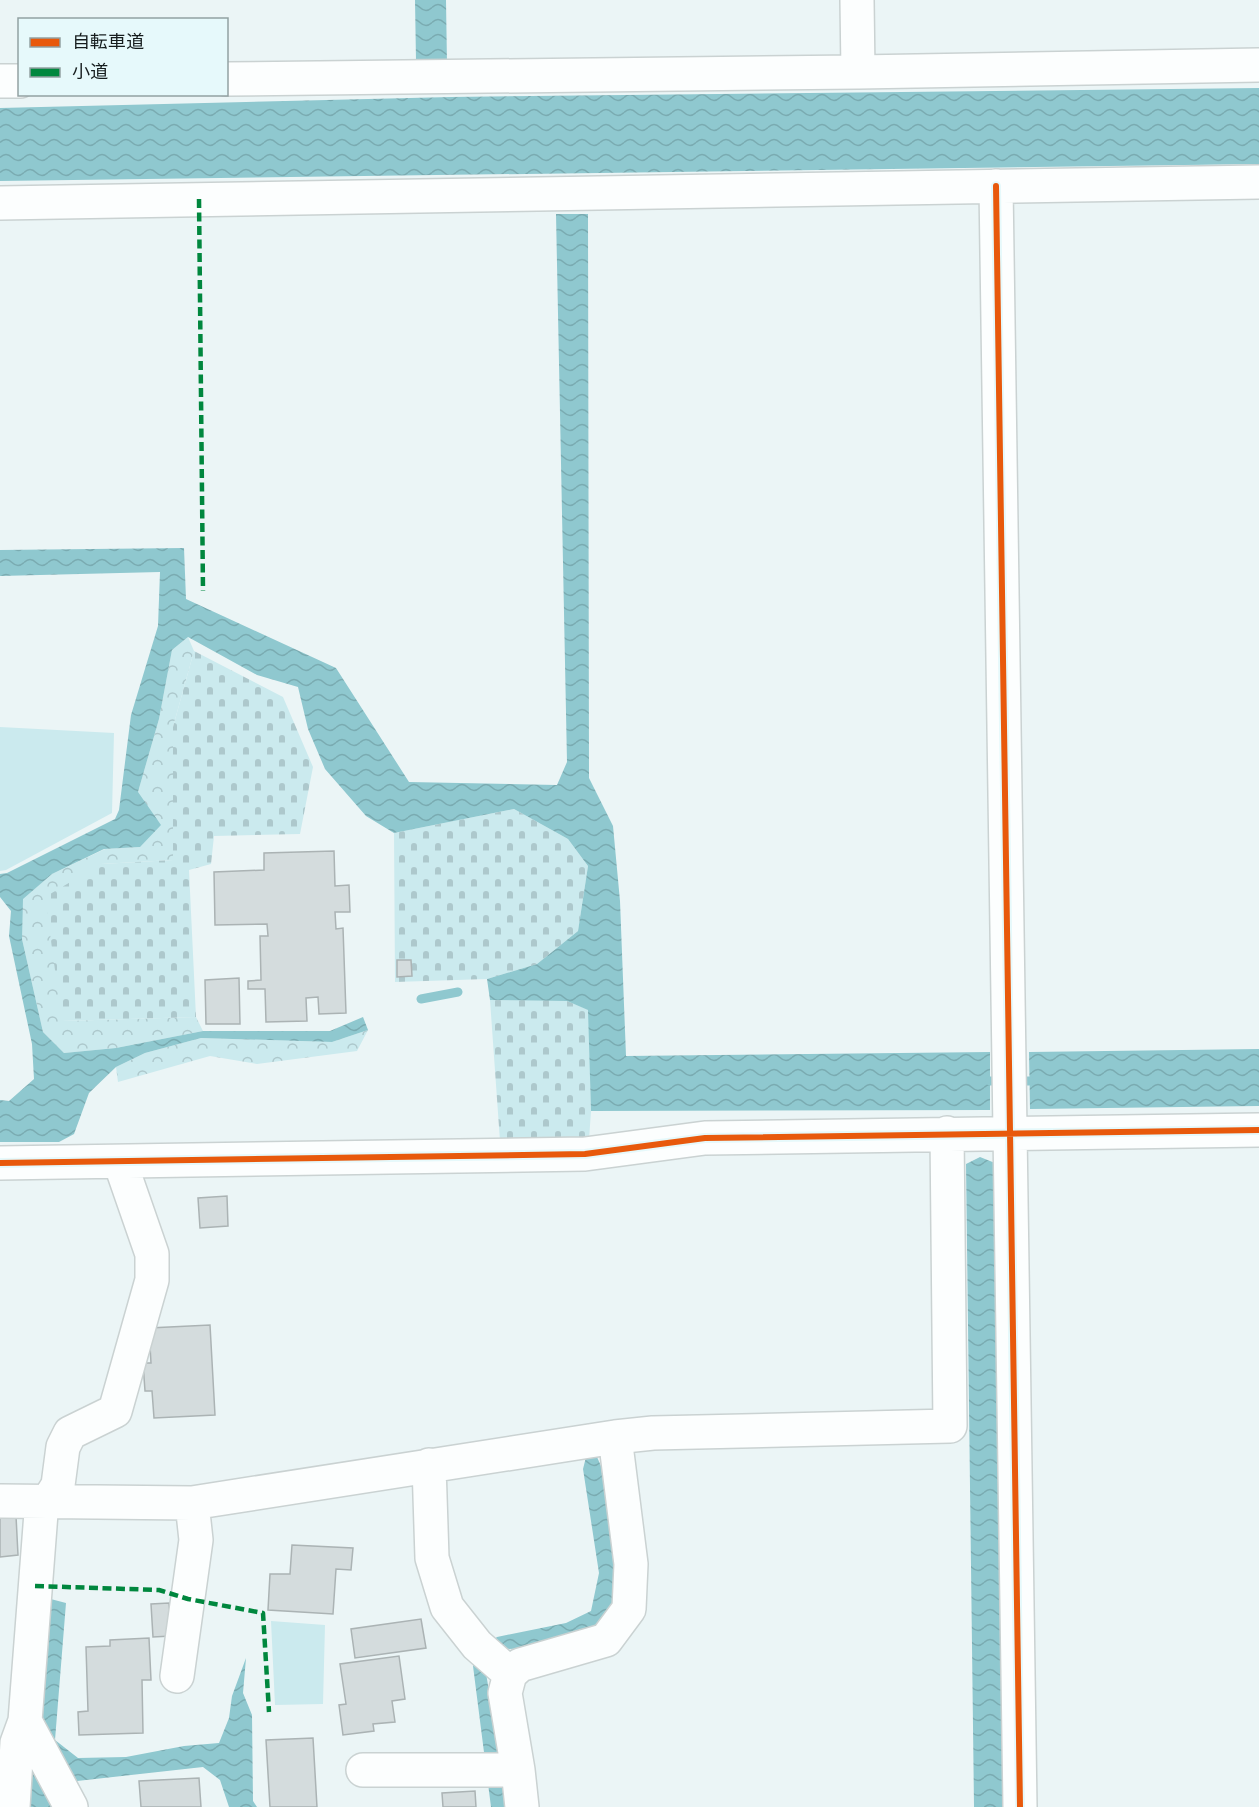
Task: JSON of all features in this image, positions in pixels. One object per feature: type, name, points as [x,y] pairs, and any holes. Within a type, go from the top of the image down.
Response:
[{"type":"street","points":[[857,0],[858,72]]},
{"type":"street","points":[[228,78],[858,72],[1259,65]]},
{"type":"street","points":[[0,81],[18,81]]},
{"type":"street","points":[[0,203],[1259,182]]},
{"type":"street","points":[[996,186],[1020,1807]]},
{"type":"street","points":[[0,1163],[585,1154],[705,1138],[1259,1130]]},
{"type":"street","points":[[0,1501],[192,1503],[429,1465],[653,1433],[950,1426],[947,1133]]},
{"type":"street","points":[[13,1807],[17,1743],[25,1721],[41,1513],[58,1485],[63,1447],[70,1433],[115,1411],[153,1280],[152,1254],[120,1162]]},
{"type":"street","points":[[494,1660],[520,1665],[606,1640],[628,1609],[631,1564],[615,1437]]},
{"type":"street","points":[[429,1465],[432,1558],[447,1607],[494,1660],[505,1693],[522,1807]]},
{"type":"street","points":[[177,1677],[196,1540],[192,1503]]},
{"type":"street","points":[[25,1721],[71,1807]]},
{"type":"street","points":[[363,1770],[518,1770]]},
{"type":"green space","points":[[188,637],[194,651],[173,727],[173,860],[101,864],[62,1021],[196,1017],[203,1031],[116,1048],[64,1053],[43,1032],[22,939],[22,899],[52,874],[105,849],[140,847],[138,792],[159,719],[172,650]]},
{"type":"green space","points":[[194,651],[283,697],[313,767],[300,834],[214,836],[211,864],[189,870],[196,1017],[62,1021],[45,897],[101,864],[173,860],[173,727]]},
{"type":"green space","points":[[0,727],[114,733],[112,813],[6,870],[0,871]]},
{"type":"green space","points":[[514,809],[568,839],[588,866],[578,931],[537,964],[487,979],[395,982],[394,833]]},
{"type":"green space","points":[[490,1000],[567,1001],[589,1010],[591,1111],[589,1140],[500,1141]]},
{"type":"green space","points":[[368,1030],[357,1051],[257,1064],[210,1056],[118,1082],[116,1067],[145,1053],[201,1038],[332,1042]]},
{"type":"green space","points":[[271,1621],[325,1625],[323,1704],[275,1705]]},
{"type":"water","points":[[415,0],[446,0],[447,65],[416,61]]},
{"type":"water","points":[[1259,88],[1259,164],[0,181],[0,108],[451,97]]},
{"type":"water","points":[[556,214],[588,214],[589,778],[613,826],[620,901],[626,1056],[990,1052],[990,1110],[591,1111],[588,1010],[567,1001],[490,1000],[487,979],[537,964],[578,931],[588,866],[568,839],[514,809],[394,833],[366,816],[325,769],[308,729],[298,687],[257,675],[188,637],[172,650],[159,719],[138,792],[161,825],[140,847],[104,849],[52,874],[23,899],[22,939],[43,1032],[64,1053],[116,1048],[203,1031],[330,1031],[363,1017],[368,1030],[332,1042],[201,1038],[145,1053],[116,1067],[89,1093],[74,1134],[59,1142],[0,1142],[0,1100],[9,1101],[34,1079],[32,1044],[9,936],[11,911],[0,897],[0,874],[7,873],[115,819],[119,810],[131,715],[158,626],[160,572],[0,576],[0,550],[184,548],[186,599],[336,668],[409,782],[557,785],[567,762]]},
{"type":"water","points":[[1259,1049],[1259,1106],[1030,1109],[1029,1052]]},
{"type":"water","points":[[980,1157],[995,1163],[1007,1807],[974,1807],[966,1164]]},
{"type":"water","points":[[586,1457],[597,1457],[601,1466],[616,1576],[612,1606],[593,1630],[534,1648],[506,1649],[486,1673],[508,1807],[491,1807],[473,1666],[476,1653],[497,1637],[566,1623],[591,1611],[599,1573],[583,1469]]},
{"type":"water","points":[[43,1597],[66,1603],[55,1740],[78,1758],[126,1757],[184,1746],[219,1743],[229,1718],[232,1696],[246,1658],[243,1693],[252,1715],[253,1801],[257,1807],[229,1807],[220,1780],[203,1767],[68,1782],[44,1740],[34,1693]]},
{"type":"water","points":[[38,1769],[58,1807],[29,1807],[32,1773]]},
{"type":"building","points":[[334,851],[335,886],[349,885],[350,912],[335,912],[336,929],[343,928],[346,1013],[319,1014],[318,997],[306,998],[307,1021],[266,1022],[265,989],[248,989],[248,981],[261,980],[260,936],[268,936],[267,924],[215,925],[214,872],[264,870],[264,853]]},
{"type":"building","points":[[397,960],[411,960],[412,976],[397,977]]},
{"type":"building","points":[[239,978],[240,1024],[206,1024],[205,980]]},
{"type":"building","points":[[227,1196],[228,1226],[200,1228],[198,1198]]},
{"type":"building","points":[[210,1325],[215,1415],[154,1418],[152,1391],[145,1391],[143,1363],[151,1363],[149,1328]]},
{"type":"building","points":[[16,1516],[18,1555],[0,1557],[0,1517]]},
{"type":"building","points":[[292,1545],[353,1548],[351,1570],[336,1569],[333,1614],[268,1610],[270,1574],[290,1574]]},
{"type":"building","points":[[169,1603],[171,1636],[153,1637],[151,1604]]},
{"type":"building","points":[[421,1619],[426,1648],[355,1658],[351,1629]]},
{"type":"building","points":[[149,1638],[151,1680],[142,1680],[143,1733],[79,1735],[78,1712],[88,1711],[86,1647],[110,1646],[110,1640]]},
{"type":"building","points":[[399,1656],[405,1699],[392,1701],[395,1722],[373,1724],[374,1731],[343,1735],[339,1705],[346,1704],[340,1664]]},
{"type":"building","points":[[313,1738],[317,1807],[270,1807],[266,1740]]},
{"type":"building","points":[[199,1778],[201,1807],[141,1807],[139,1781]]},
{"type":"building","points":[[475,1791],[476,1807],[443,1807],[442,1793]]},
{"type":"waterway","points":[[421,999],[458,992]]},
{"type":"waterway","points":[[990,1081],[1029,1081]]},
{"type":"marked path","points":[[199,199],[203,591]]},
{"type":"marked path","points":[[35,1586],[159,1590],[188,1599],[263,1613],[269,1712]]},
{"type":"cycle path","points":[[996,186],[1020,1807]]},
{"type":"cycle path","points":[[0,1163],[585,1154],[705,1138],[1259,1130]]}]
